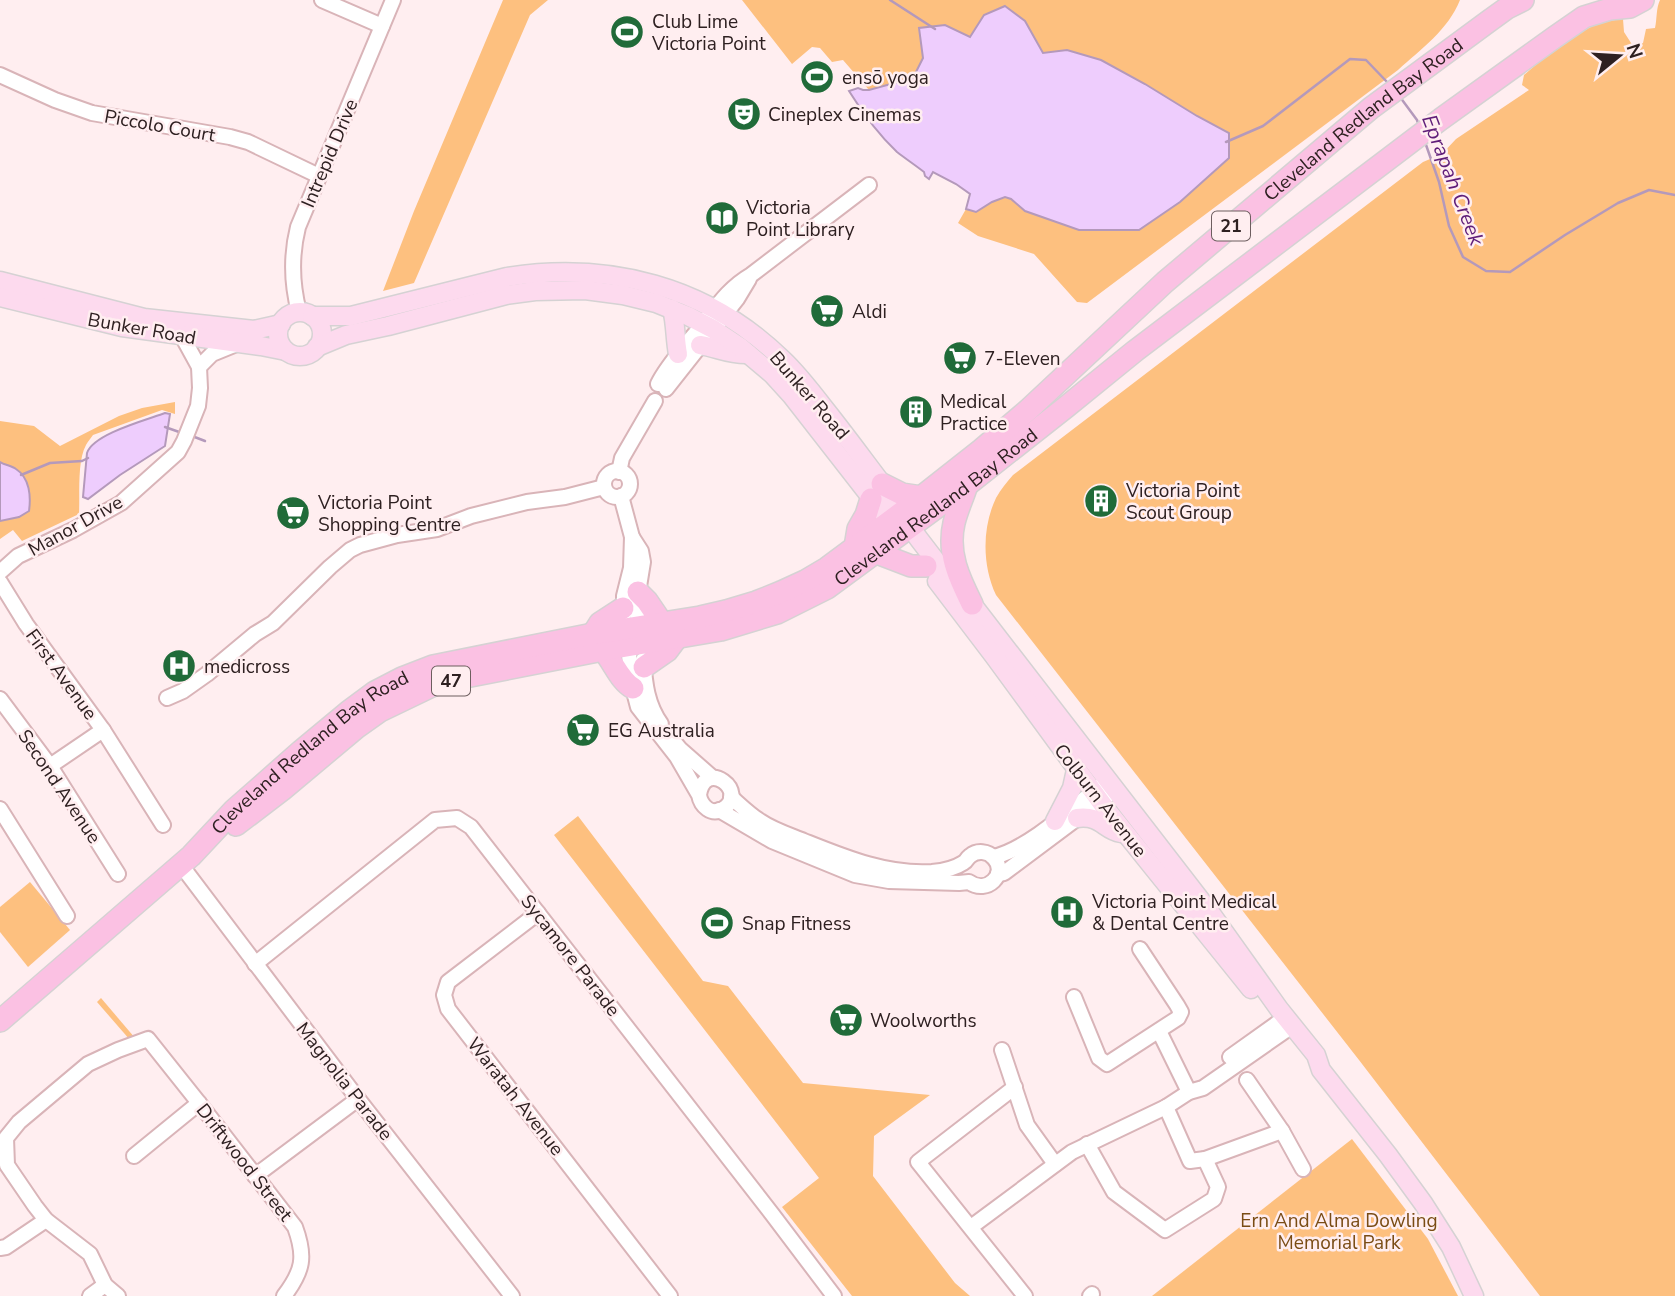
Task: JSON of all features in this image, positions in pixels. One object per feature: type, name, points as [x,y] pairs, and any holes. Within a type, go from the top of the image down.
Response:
[{"type":"highway","name":"21","points":[[1486,11],[1507,8],[1523,0]]},
{"type":"highway","points":[[1590,0],[1610,9]]},
{"type":"highway","name":"Cleveland Redland Bay Road","points":[[669,631],[782,593],[814,576],[855,547],[967,485],[1135,351],[1441,119],[1530,55],[1584,18],[1610,9],[1630,7],[1643,0]]},
{"type":"highway","name":"Cleveland Redland Bay Road","points":[[0,1021],[186,860],[244,820],[380,711],[435,685],[631,631],[738,626],[786,609],[827,588],[877,553],[922,498],[1028,410],[1165,282],[1486,11]]},
{"type":"highway","points":[[967,485],[954,522],[953,552],[956,569],[972,604]]},
{"type":"highway","points":[[855,547],[858,529],[877,491],[922,498]]},
{"type":"highway","points":[[877,553],[911,566],[926,566]]},
{"type":"highway","points":[[638,592],[669,631],[667,651],[644,667]]},
{"type":"highway","points":[[631,631],[600,623],[598,642],[624,683],[633,688]]},
{"type":"main road","name":"Bunker Road","points":[[306,314],[351,316],[529,273],[599,273],[635,279],[677,292],[720,312],[759,338],[783,360],[805,385],[900,524]]},
{"type":"main road","name":"Bunker Road","points":[[0,281],[144,318],[254,330],[281,324]]},
{"type":"main road","name":"Bunker Road","points":[[317,347],[346,334],[388,327],[506,295],[568,289],[640,299],[672,309],[708,326],[748,354],[783,387],[877,491]]},
{"type":"main road","name":"Bunker Road","points":[[0,297],[122,327],[286,351]]},
{"type":"main road","points":[[672,309],[678,354]]},
{"type":"main road","points":[[306,314],[320,327],[317,347],[313,352],[302,356],[286,351],[279,338],[281,324],[288,316],[306,314]]},
{"type":"main road","points":[[700,345],[733,354],[748,354]]},
{"type":"main road","name":"Colburn Avenue","points":[[900,524],[926,566],[1124,833],[1285,1024],[1316,1055],[1321,1070],[1423,1203],[1451,1247],[1474,1296]]},
{"type":"main road","name":"Colburn Avenue","points":[[900,524],[972,604],[1112,785],[1212,915],[1285,1024]]},
{"type":"main road","points":[[1055,821],[1072,788],[1076,770]]},
{"type":"main road","points":[[1077,818],[1088,817],[1117,834],[1124,833]]},
{"type":"street","points":[[322,0],[382,26]]},
{"type":"street","name":"Intrepid Drive","points":[[306,314],[294,276],[298,227],[393,0]]},
{"type":"street","name":"Piccolo Court","points":[[0,75],[55,100],[92,113],[248,142],[319,176]]},
{"type":"street","points":[[662,387],[664,372],[678,354],[737,299],[751,275],[869,185]]},
{"type":"street","points":[[662,387],[700,345],[708,326]]},
{"type":"street","points":[[182,336],[199,367],[212,354],[239,343]]},
{"type":"street","name":"Manor Drive","points":[[0,572],[18,556],[121,503],[178,452],[198,406],[199,367]]},
{"type":"street","points":[[619,472],[621,460],[655,401],[650,391],[653,386],[662,387]]},
{"type":"street","points":[[615,471],[626,476],[629,484],[627,491],[617,497],[609,495],[604,487],[605,479],[615,471]]},
{"type":"street","points":[[167,698],[183,691],[207,674],[273,622],[330,567],[360,545],[397,535],[437,529],[471,516],[527,502],[565,497],[604,487]]},
{"type":"street","points":[[621,496],[632,537],[643,562],[631,631],[636,701],[677,757],[699,795]]},
{"type":"street","points":[[632,537],[631,568],[624,596],[631,631],[644,667],[648,698],[655,715],[680,749],[713,778]]},
{"type":"street","name":"First Avenue","points":[[0,582],[26,624],[103,730],[163,825]]},
{"type":"street","name":"Second Avenue","points":[[0,699],[50,766],[118,874]]},
{"type":"street","name":"First Avenue","points":[[50,766],[103,730]]},
{"type":"street","points":[[713,778],[726,783],[731,792],[727,806],[719,810],[708,810],[700,802],[699,795],[704,782],[713,778]]},
{"type":"street","points":[[993,857],[1014,850],[1112,785]]},
{"type":"street","points":[[731,797],[751,815],[772,828],[859,862],[916,872],[943,870],[965,863]]},
{"type":"street","points":[[998,874],[1004,873],[1077,818],[1096,797]]},
{"type":"street","points":[[0,809],[66,916]]},
{"type":"street","points":[[719,810],[772,841],[855,875],[889,881],[969,882]]},
{"type":"street","name":"Sycamore Parade","points":[[255,964],[435,820],[457,818],[471,827],[834,1296]]},
{"type":"street","points":[[980,852],[989,854],[998,865],[998,874],[993,882],[984,887],[974,885],[964,873],[965,863],[971,855],[980,852]]},
{"type":"street","name":"Magnolia Parade","points":[[186,860],[255,964],[512,1296]]},
{"type":"street","name":"Waratah Avenue","points":[[538,913],[448,982],[444,995],[448,1009],[670,1296]]},
{"type":"street","points":[[1074,998],[1099,1058],[1107,1064],[1178,1018],[1181,1012],[1140,949]]},
{"type":"street","points":[[971,1227],[1072,1152],[1166,1107],[1189,1092],[1203,1088],[1211,1077],[1285,1024]]},
{"type":"street","points":[[1159,1031],[1189,1092]]},
{"type":"street","name":"Driftwood Street","points":[[3,1166],[6,1138],[19,1122],[88,1064],[148,1040],[295,1227],[302,1245],[302,1263],[296,1281],[284,1296]]},
{"type":"street","points":[[1002,1050],[1027,1125],[1055,1164]]},
{"type":"street","points":[[1247,1080],[1282,1131],[1303,1169]]},
{"type":"street","points":[[1014,1087],[918,1162],[1025,1296]]},
{"type":"street","points":[[255,1175],[358,1099]]},
{"type":"street","points":[[134,1156],[199,1103]]},
{"type":"street","points":[[1166,1107],[1190,1161],[1205,1159],[1282,1131]]},
{"type":"street","points":[[1087,1144],[1114,1192],[1165,1230],[1214,1199],[1218,1187],[1205,1159]]},
{"type":"street","points":[[3,1166],[46,1220],[90,1254],[105,1285],[118,1296]]},
{"type":"street","points":[[0,1248],[6,1247],[46,1220]]},
{"type":"street","points":[[90,1296],[105,1285]]},
{"type":"green space","points":[[503,0],[548,0],[530,15],[414,283],[383,291],[414,211]]},
{"type":"green space","points":[[742,0],[1460,0],[1441,30],[1398,70],[1087,303],[1077,302],[1034,254],[978,236],[958,223],[966,209],[976,212],[1006,198],[1025,211],[1197,116],[1101,60],[1067,50],[1043,54],[1025,21],[984,15],[970,37],[945,25],[913,78],[869,90],[843,60],[832,62],[820,48],[812,47],[792,64]]},
{"type":"green space","points":[[1660,0],[1675,0],[1675,1296],[1540,1296],[996,595],[986,559],[986,534],[996,498],[1013,475],[1423,162],[1442,154],[1456,139],[1529,90],[1522,85],[1524,75],[1561,43],[1600,22],[1623,19],[1624,32],[1633,46],[1643,43],[1646,29],[1655,28]]},
{"type":"green space","points":[[175,402],[175,414],[162,410],[93,435],[81,460],[79,514],[22,541],[13,530],[0,539],[0,521],[19,517],[28,489],[22,475],[0,462],[0,421],[34,426],[60,446],[119,416],[142,408]]},
{"type":"green space","points":[[578,816],[703,981],[728,986],[803,1083],[930,1095],[874,1136],[873,1176],[955,1283],[970,1296],[852,1296],[782,1207],[819,1178],[554,835]]},
{"type":"green space","points":[[30,882],[70,930],[28,967],[0,932],[0,907]]},
{"type":"green space","points":[[101,998],[135,1038],[130,1040],[97,1002]]},
{"type":"green space","name":"Ern And Alma Dowling Memorial Park","points":[[1352,1139],[1428,1239],[1458,1296],[1152,1296]]},
{"type":"shaded area","points":[[1005,6],[1025,21],[1043,53],[1067,50],[1101,60],[1229,133],[1229,158],[1180,202],[1139,230],[1079,230],[1025,211],[1005,197],[976,212],[966,209],[970,194],[933,172],[929,179],[925,176],[924,172],[897,152],[884,138],[849,91],[858,88],[869,90],[913,78],[923,58],[919,28],[945,25],[970,37],[984,15]]},
{"type":"shaded area","points":[[165,413],[170,414],[165,446],[88,499],[83,497],[87,453],[91,446],[121,428]]},
{"type":"shaded area","points":[[0,462],[21,473],[29,488],[30,500],[29,511],[19,517],[0,521]]},
{"type":"waterway","name":"Eprapah Creek","points":[[890,0],[935,29]]},
{"type":"waterway","name":"Eprapah Creek","points":[[1226,142],[1263,126],[1350,59],[1366,60],[1389,84]]},
{"type":"waterway","name":"Eprapah Creek","points":[[1400,97],[1419,126]]},
{"type":"waterway","name":"Eprapah Creek","points":[[1425,142],[1439,182],[1449,226],[1463,257],[1486,271],[1510,272],[1618,203],[1649,190],[1675,195]]},
{"type":"waterway","points":[[165,427],[182,433]]},
{"type":"waterway","points":[[192,436],[205,441]]},
{"type":"waterway","points":[[21,475],[50,463],[82,461],[88,458]]},
{"type":"place","name":"Club Lime Victoria Point","points":[[627,32]]},
{"type":"place","name":"ensō yoga","points":[[817,77]]},
{"type":"place","name":"Cineplex Cinemas","points":[[744,114]]},
{"type":"place","name":"Victoria Point Library","points":[[722,218]]},
{"type":"place","name":"Aldi","points":[[827,311]]},
{"type":"place","name":"7-Eleven","points":[[960,358]]},
{"type":"place","name":"Medical Practice","points":[[916,412]]},
{"type":"place","name":"Victoria Point Scout Group","points":[[1101,501]]},
{"type":"place","name":"Victoria Point Shopping Centre","points":[[293,513]]},
{"type":"place","name":"medicross","points":[[179,666]]},
{"type":"place","name":"EG Australia","points":[[583,730]]},
{"type":"place","name":"Victoria Point Medical & Dental Centre","points":[[1067,912]]},
{"type":"place","name":"Snap Fitness","points":[[717,923]]},
{"type":"place","name":"Woolworths","points":[[846,1020]]}]
